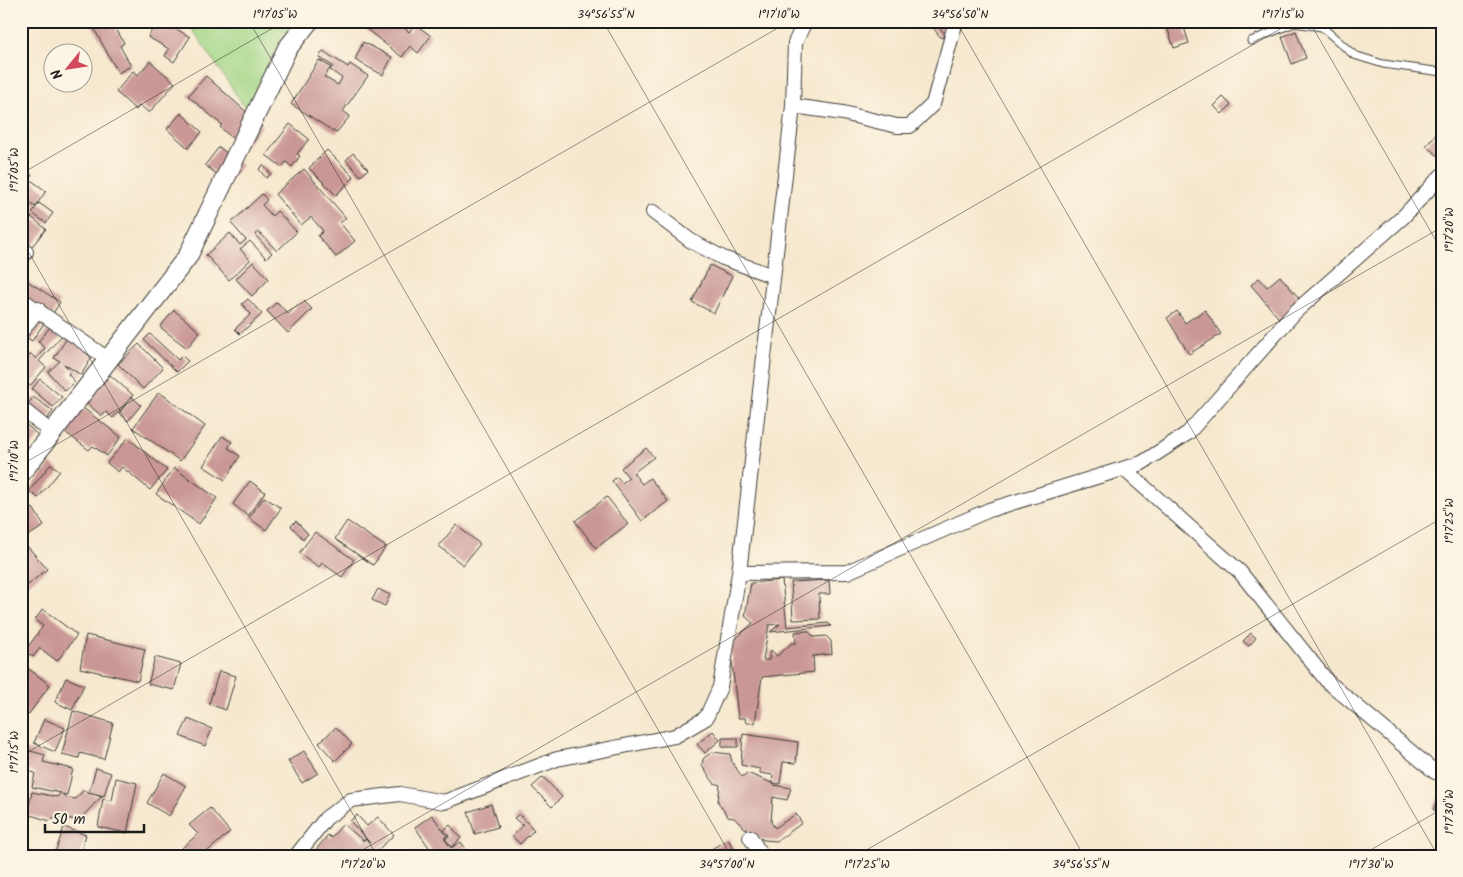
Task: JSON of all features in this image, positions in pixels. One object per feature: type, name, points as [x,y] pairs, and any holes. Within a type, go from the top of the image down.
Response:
[{"type":"street","points":[[24,461],[51,432],[188,256],[284,56],[309,21]]},
{"type":"street","points":[[296,856],[326,818],[351,800],[400,794],[444,802],[556,759],[675,736],[706,718],[720,687],[739,573],[793,106],[795,43],[805,21]]},
{"type":"street","points":[[793,106],[843,113],[897,126],[910,126],[933,104],[956,21]]},
{"type":"street","points":[[739,573],[847,572],[989,510],[1142,463],[1188,433],[1295,312],[1403,217],[1442,175]]},
{"type":"street","points":[[653,212],[691,241],[722,258],[772,276]]},
{"type":"street","points":[[21,249],[26,252],[21,259]]},
{"type":"street","points":[[21,299],[108,359]]},
{"type":"street","points":[[21,332],[38,309]]},
{"type":"street","points":[[21,408],[51,432]]},
{"type":"street","points":[[1124,468],[1240,572],[1327,681],[1435,772],[1442,773]]},
{"type":"street","points":[[750,837],[762,856]]},
{"type":"lane","points":[[1251,41],[1294,24],[1322,27],[1354,55],[1383,64],[1442,72]]},
{"type":"green space","points":[[187,21],[293,21],[276,48],[246,109]]},
{"type":"building","points":[[90,21],[112,21],[124,43],[120,46],[131,66],[118,73]]},
{"type":"building","points":[[157,21],[180,21],[176,29],[190,37],[174,62],[165,56],[169,49],[148,37]]},
{"type":"building","points":[[370,21],[395,21],[409,32],[415,24],[431,36],[418,53],[410,46],[402,57],[365,28]]},
{"type":"building","points":[[928,21],[946,21],[947,23],[940,28],[946,35],[941,38]]},
{"type":"building","points":[[1165,21],[1182,21],[1189,43],[1174,48]]},
{"type":"building","points":[[1237,21],[1261,21],[1261,22],[1240,29]]},
{"type":"building","points":[[1296,31],[1306,58],[1292,64],[1282,37]]},
{"type":"building","points":[[363,42],[392,57],[383,75],[355,60]]},
{"type":"building","points":[[323,51],[348,67],[350,64],[368,76],[343,111],[350,116],[336,133],[291,104],[319,60],[331,67],[324,77],[338,85],[342,78],[330,70],[333,66],[319,57]]},
{"type":"building","points":[[150,61],[175,83],[149,113],[140,105],[136,110],[116,92],[133,71],[138,75]]},
{"type":"building","points":[[206,76],[262,126],[243,148],[220,127],[222,125],[188,96]]},
{"type":"building","points":[[1223,97],[1231,105],[1222,114],[1214,106]]},
{"type":"building","points":[[181,113],[202,132],[188,148],[167,129]]},
{"type":"building","points":[[290,124],[309,139],[297,154],[300,156],[292,167],[286,162],[282,167],[266,155]]},
{"type":"building","points":[[1442,127],[1442,159],[1426,146]]},
{"type":"building","points":[[219,147],[242,165],[228,183],[205,165]]},
{"type":"building","points":[[327,150],[354,177],[336,195],[309,168]]},
{"type":"building","points":[[353,153],[368,169],[361,176],[346,160]]},
{"type":"building","points":[[21,160],[32,176],[28,178],[46,191],[35,207],[21,196]]},
{"type":"building","points":[[263,165],[271,174],[266,178],[259,169]]},
{"type":"building","points":[[304,169],[346,218],[340,223],[355,241],[336,257],[318,236],[323,231],[311,217],[301,225],[275,194]]},
{"type":"building","points":[[262,194],[267,200],[262,205],[272,216],[277,211],[297,232],[277,251],[259,232],[255,235],[272,253],[266,258],[250,241],[240,249],[250,260],[229,280],[206,255],[230,233],[240,245],[246,240],[231,223]]},
{"type":"building","points":[[39,203],[53,213],[46,223],[32,213]]},
{"type":"building","points":[[31,217],[46,229],[29,250],[21,244],[21,230]]},
{"type":"building","points":[[253,262],[269,279],[252,296],[236,279]]},
{"type":"building","points":[[710,265],[732,276],[714,313],[692,302]]},
{"type":"building","points":[[1280,276],[1305,305],[1283,323],[1251,285],[1259,278],[1267,287]]},
{"type":"building","points":[[21,277],[60,302],[49,320],[21,301]]},
{"type":"building","points":[[248,299],[262,314],[240,334],[235,329],[251,314],[242,304]]},
{"type":"building","points":[[303,300],[312,309],[288,333],[267,311],[277,302],[288,314]]},
{"type":"building","points":[[174,310],[200,332],[187,348],[160,327]]},
{"type":"building","points":[[1205,310],[1221,334],[1189,354],[1167,318],[1177,311],[1185,323]]},
{"type":"building","points":[[27,312],[44,323],[32,341],[21,334],[21,319]]},
{"type":"building","points":[[55,321],[66,331],[39,361],[46,367],[30,386],[21,379],[21,365],[31,354],[36,359],[45,348],[38,342]]},
{"type":"building","points":[[71,332],[97,349],[81,375],[64,364],[70,371],[68,374],[75,382],[65,391],[48,372],[60,361],[54,358]]},
{"type":"building","points":[[150,334],[178,360],[182,356],[188,361],[177,372],[144,340]]},
{"type":"building","points":[[139,344],[163,368],[143,389],[118,364]]},
{"type":"building","points":[[110,375],[133,395],[113,418],[106,412],[102,416],[86,403]]},
{"type":"building","points":[[40,379],[62,397],[53,407],[32,389]]},
{"type":"building","points":[[159,392],[205,426],[180,461],[133,428]]},
{"type":"building","points":[[33,397],[53,411],[42,426],[22,413]]},
{"type":"building","points":[[132,397],[141,405],[128,421],[119,413]]},
{"type":"building","points":[[83,408],[121,437],[107,456],[93,446],[89,450],[65,432]]},
{"type":"building","points":[[21,420],[40,437],[21,457]]},
{"type":"building","points":[[222,436],[232,442],[228,448],[240,456],[225,480],[203,466]]},
{"type":"building","points":[[128,438],[167,470],[150,490],[122,467],[118,472],[107,463]]},
{"type":"building","points":[[646,448],[654,457],[633,473],[642,484],[650,478],[668,501],[642,521],[612,481],[617,477],[622,483],[629,478],[621,468]]},
{"type":"building","points":[[51,464],[60,471],[38,498],[29,491]]},
{"type":"building","points":[[174,468],[217,498],[199,524],[156,494]]},
{"type":"building","points":[[250,481],[265,492],[248,516],[233,504]]},
{"type":"building","points":[[264,497],[281,508],[266,530],[249,518]]},
{"type":"building","points":[[607,497],[628,524],[596,548],[575,521]]},
{"type":"building","points":[[33,508],[44,526],[28,536],[21,525],[21,515]]},
{"type":"building","points":[[296,521],[308,534],[303,539],[291,526]]},
{"type":"building","points":[[347,521],[386,547],[373,565],[335,539]]},
{"type":"building","points":[[456,525],[480,544],[463,565],[439,546]]},
{"type":"building","points":[[315,532],[354,560],[342,577],[322,563],[319,567],[299,553]]},
{"type":"building","points":[[21,545],[25,549],[28,547],[47,569],[21,591]]},
{"type":"building","points":[[782,580],[787,627],[828,623],[831,626],[770,632],[780,624],[769,625],[763,660],[769,660],[771,650],[777,656],[792,643],[796,643],[795,632],[808,631],[814,637],[826,636],[831,641],[832,654],[813,656],[814,672],[762,677],[755,723],[746,723],[745,718],[738,718],[730,644],[753,623],[745,616],[751,583]]},
{"type":"building","points":[[829,580],[830,594],[819,594],[820,619],[793,620],[791,582]]},
{"type":"building","points":[[378,589],[390,595],[385,606],[372,600]]},
{"type":"building","points":[[43,609],[77,635],[57,661],[40,648],[33,657],[25,651],[43,626],[35,620]]},
{"type":"building","points":[[1251,633],[1256,638],[1249,646],[1243,641]]},
{"type":"building","points":[[86,635],[145,649],[138,681],[80,668]]},
{"type":"building","points":[[155,657],[181,664],[174,690],[148,684]]},
{"type":"building","points":[[21,663],[50,685],[28,715],[21,710]]},
{"type":"building","points":[[219,671],[236,676],[226,710],[209,704]]},
{"type":"building","points":[[66,678],[84,685],[72,710],[55,702]]},
{"type":"building","points":[[73,711],[113,723],[104,759],[80,753],[79,758],[62,754]]},
{"type":"building","points":[[44,719],[65,728],[55,752],[34,743]]},
{"type":"building","points":[[188,719],[212,729],[205,746],[180,736]]},
{"type":"building","points":[[336,727],[352,744],[335,761],[319,743]]},
{"type":"building","points":[[713,731],[720,740],[705,753],[697,744]]},
{"type":"building","points":[[743,734],[798,742],[796,763],[783,762],[780,784],[772,783],[773,775],[760,773],[760,769],[741,765]]},
{"type":"building","points":[[722,738],[738,738],[738,747],[722,747]]},
{"type":"building","points":[[23,749],[45,755],[43,762],[73,769],[67,795],[62,794],[66,797],[75,799],[84,790],[87,793],[102,796],[79,820],[54,817],[50,821],[27,814],[32,792],[57,797],[61,793],[32,787],[35,773],[21,769]]},
{"type":"building","points":[[304,751],[318,773],[302,783],[288,761]]},
{"type":"building","points":[[712,752],[730,754],[732,762],[742,777],[747,773],[791,788],[787,800],[773,797],[771,822],[775,828],[796,814],[802,823],[777,841],[764,840],[751,834],[734,818],[728,817],[718,802],[720,785],[714,783],[702,766],[703,759]]},
{"type":"building","points":[[96,768],[111,773],[104,796],[89,792]]},
{"type":"building","points":[[164,773],[186,786],[169,816],[147,803]]},
{"type":"building","points":[[543,777],[562,797],[552,807],[532,787]]},
{"type":"building","points":[[116,778],[137,783],[127,833],[98,827],[103,799],[112,801]]},
{"type":"building","points":[[1442,791],[1442,814],[1433,809]]},
{"type":"building","points":[[491,804],[498,827],[475,834],[468,812]]},
{"type":"building","points":[[210,808],[230,832],[202,856],[189,856],[182,848],[198,834],[189,825]]},
{"type":"building","points":[[519,814],[534,830],[520,844],[512,836],[523,826],[514,818]]},
{"type":"building","points":[[357,815],[367,826],[378,817],[394,835],[371,856],[311,856],[328,835],[331,838],[343,824],[364,841],[365,839],[370,843],[350,821]]},
{"type":"building","points":[[432,815],[447,836],[444,838],[451,848],[461,842],[471,856],[435,856],[415,827]]},
{"type":"building","points":[[450,825],[461,838],[452,847],[445,839],[449,836],[444,830]]},
{"type":"building","points":[[64,827],[86,835],[79,856],[54,856]]},
{"type":"building","points":[[728,839],[738,856],[700,856]]},
{"type":"building","points":[[21,846],[49,855],[49,856],[21,856]]}]
